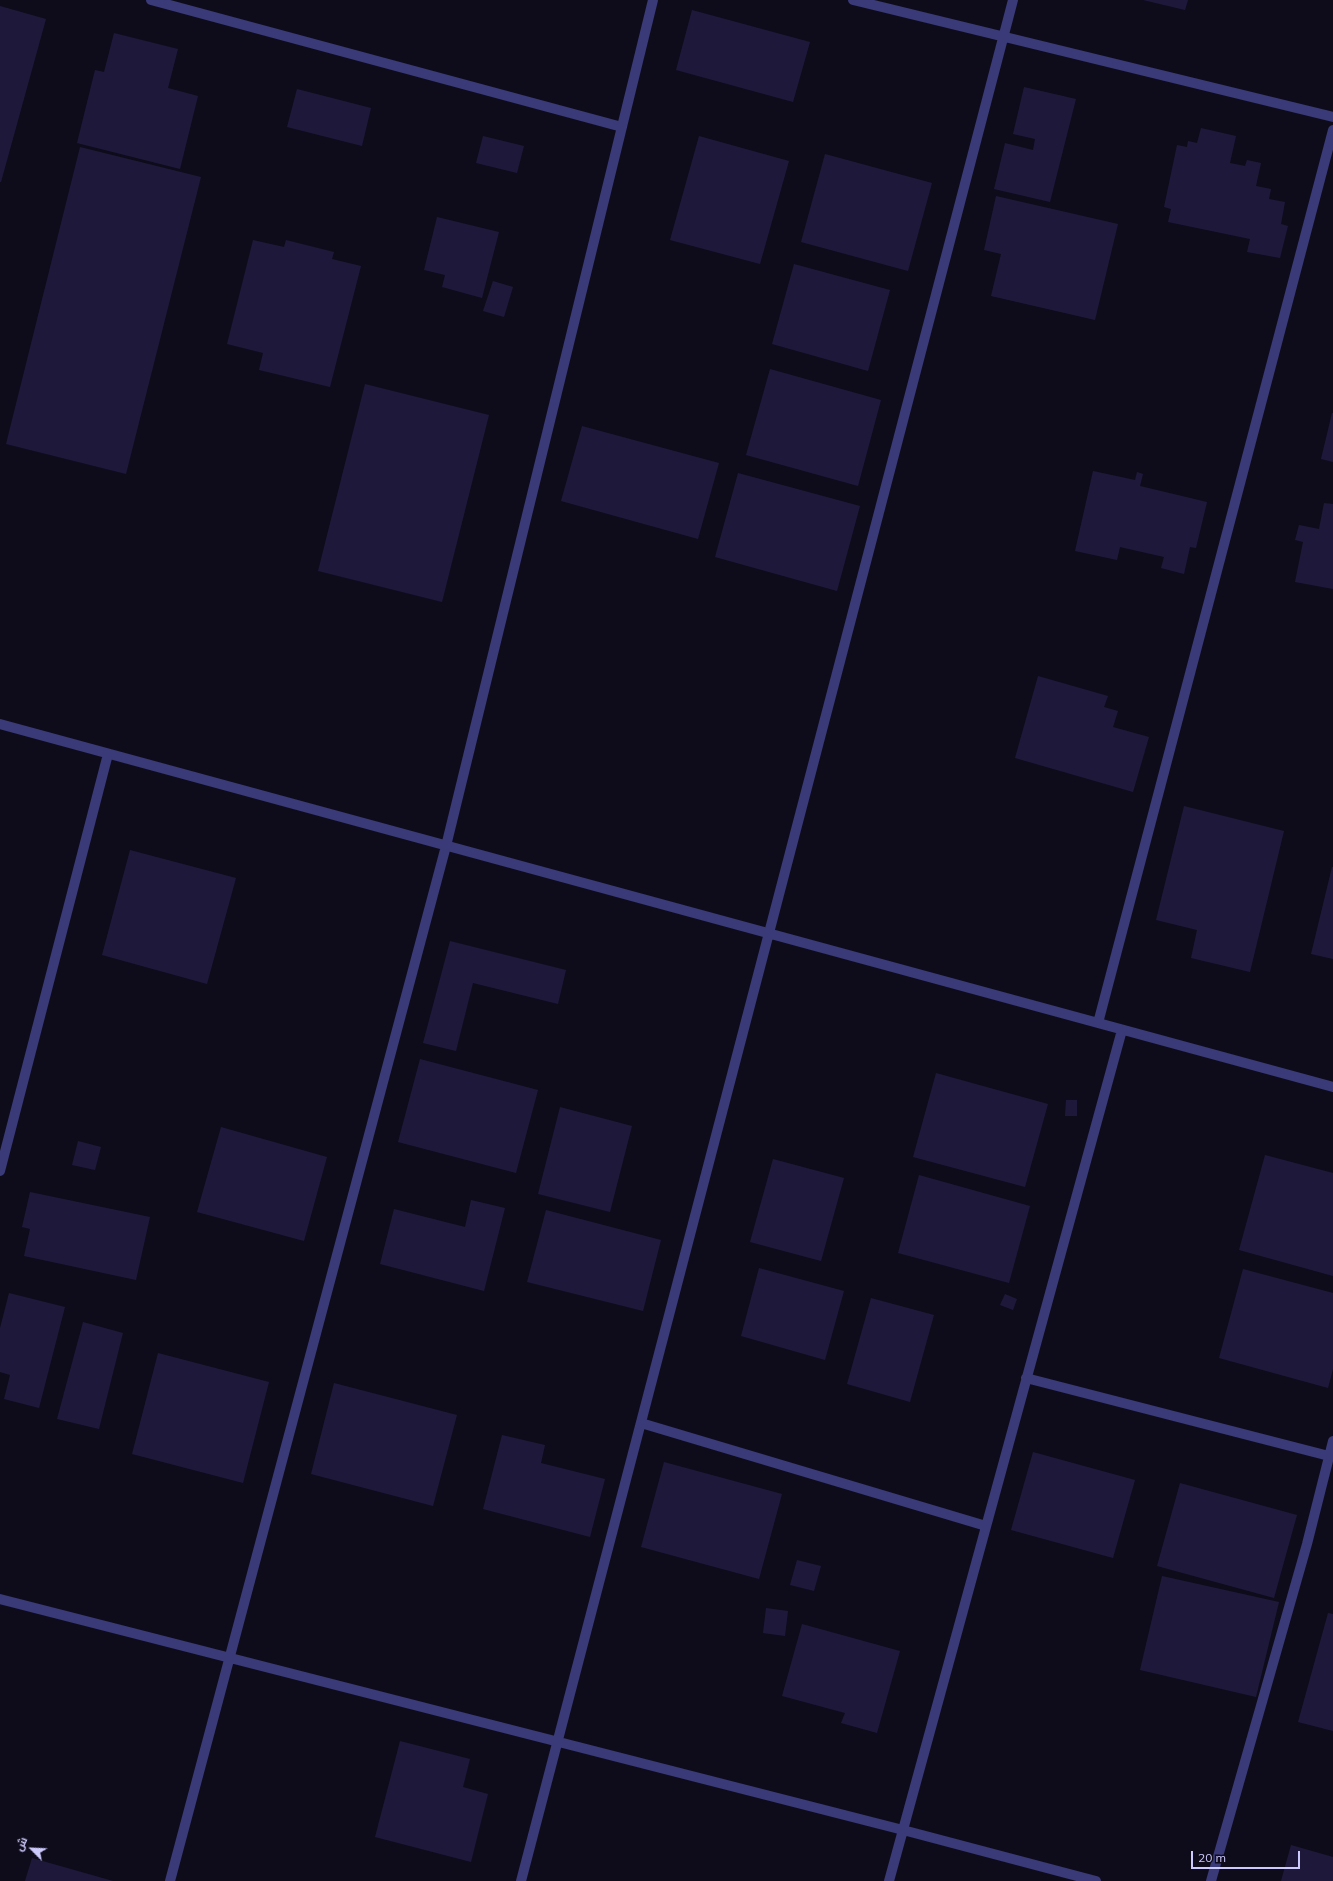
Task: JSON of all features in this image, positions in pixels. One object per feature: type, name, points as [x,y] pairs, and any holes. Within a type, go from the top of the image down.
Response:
[{"type":"street","points":[[151,0],[622,127]]},
{"type":"street","points":[[170,1881],[446,846],[653,0]]},
{"type":"street","points":[[853,0],[1333,117]]},
{"type":"street","points":[[521,1881],[1013,0]]},
{"type":"street","points":[[1098,1023],[1333,130]]},
{"type":"street","points":[[0,724],[1333,1088]]},
{"type":"street","points":[[0,1171],[108,754]]},
{"type":"street","points":[[889,1881],[1122,1030]]},
{"type":"street","points":[[1026,1378],[1329,1456]]},
{"type":"street","points":[[641,1423],[986,1526]]},
{"type":"street","points":[[1211,1881],[1307,1544],[1333,1441]]},
{"type":"street","points":[[0,1599],[903,1830],[1096,1881]]},
{"type":"building","points":[[1143,0],[1188,0],[1185,10]]},
{"type":"building","points":[[0,6],[46,19],[1,182],[0,182]]},
{"type":"building","points":[[692,10],[810,42],[793,102],[676,70]]},
{"type":"building","points":[[114,33],[178,49],[168,88],[198,96],[180,169],[77,143],[95,70],[104,72]]},
{"type":"building","points":[[1024,87],[1076,99],[1050,202],[994,189],[1005,143],[1033,150],[1035,139],[1013,134]]},
{"type":"building","points":[[297,89],[371,108],[362,146],[287,127]]},
{"type":"building","points":[[1201,128],[1236,136],[1230,163],[1245,166],[1247,160],[1261,163],[1256,186],[1271,189],[1269,199],[1285,202],[1281,224],[1288,226],[1280,258],[1247,252],[1250,239],[1168,222],[1171,209],[1164,207],[1177,145],[1187,147],[1188,141],[1197,143]]},
{"type":"building","points":[[483,136],[524,146],[517,173],[476,163]]},
{"type":"building","points":[[699,136],[789,161],[760,264],[670,240]]},
{"type":"building","points":[[80,147],[201,177],[126,474],[6,444]]},
{"type":"building","points":[[825,154],[932,183],[908,271],[801,242]]},
{"type":"building","points":[[996,196],[1118,224],[1095,320],[991,296],[1001,254],[984,250]]},
{"type":"building","points":[[437,217],[499,232],[482,298],[442,287],[445,275],[424,270]]},
{"type":"building","points":[[253,240],[284,247],[286,240],[334,252],[332,259],[361,266],[330,387],[259,370],[263,353],[227,344]]},
{"type":"building","points":[[794,264],[890,290],[868,371],[772,344]]},
{"type":"building","points":[[493,281],[513,287],[504,317],[483,311]]},
{"type":"building","points":[[770,369],[881,400],[858,486],[746,455]]},
{"type":"building","points":[[365,384],[489,415],[442,602],[318,571]]},
{"type":"building","points":[[1333,413],[1333,462],[1321,459]]},
{"type":"building","points":[[582,426],[719,463],[698,539],[561,501]]},
{"type":"building","points":[[1093,471],[1135,480],[1137,472],[1143,474],[1140,486],[1207,502],[1196,548],[1190,547],[1184,574],[1161,568],[1164,557],[1120,547],[1117,560],[1075,551]]},
{"type":"building","points":[[738,473],[860,506],[837,591],[715,557]]},
{"type":"building","points":[[1324,503],[1333,504],[1333,589],[1295,582],[1303,542],[1295,540],[1299,525],[1319,529]]},
{"type":"building","points":[[1038,676],[1108,696],[1104,707],[1118,711],[1113,727],[1149,737],[1133,792],[1015,758]]},
{"type":"building","points":[[1184,806],[1284,831],[1250,972],[1191,958],[1197,930],[1156,920]]},
{"type":"building","points":[[130,850],[236,878],[207,984],[102,955]]},
{"type":"building","points":[[1333,867],[1333,959],[1311,954]]},
{"type":"building","points":[[450,941],[566,970],[558,1004],[473,983],[456,1051],[423,1043]]},
{"type":"building","points":[[420,1059],[538,1090],[516,1173],[398,1142]]},
{"type":"building","points":[[936,1073],[1048,1104],[1025,1187],[913,1157]]},
{"type":"building","points":[[1066,1100],[1077,1100],[1077,1116],[1065,1116]]},
{"type":"building","points":[[560,1107],[632,1126],[610,1212],[538,1194]]},
{"type":"building","points":[[221,1127],[327,1157],[304,1241],[197,1212]]},
{"type":"building","points":[[78,1141],[101,1147],[95,1170],[72,1165]]},
{"type":"building","points":[[1265,1155],[1333,1173],[1333,1276],[1239,1250]]},
{"type":"building","points":[[773,1159],[844,1178],[821,1261],[750,1242]]},
{"type":"building","points":[[919,1175],[1030,1206],[1009,1283],[898,1253]]},
{"type":"building","points":[[30,1192],[150,1217],[136,1280],[24,1256],[30,1229],[22,1227]]},
{"type":"building","points":[[471,1200],[505,1208],[484,1291],[380,1264],[394,1209],[465,1227]]},
{"type":"building","points":[[546,1210],[661,1240],[643,1311],[527,1282]]},
{"type":"building","points":[[759,1268],[844,1291],[825,1360],[741,1336]]},
{"type":"building","points":[[1243,1269],[1333,1293],[1333,1369],[1328,1388],[1219,1358]]},
{"type":"building","points":[[9,1293],[65,1307],[39,1408],[4,1399],[10,1375],[0,1372],[0,1328]]},
{"type":"building","points":[[1005,1294],[1017,1299],[1013,1310],[1000,1305]]},
{"type":"building","points":[[871,1298],[934,1315],[910,1402],[847,1384]]},
{"type":"building","points":[[83,1322],[123,1333],[99,1429],[57,1419]]},
{"type":"building","points":[[158,1353],[269,1382],[243,1483],[132,1454]]},
{"type":"building","points":[[334,1383],[457,1415],[433,1506],[311,1474]]},
{"type":"building","points":[[502,1435],[545,1445],[541,1463],[605,1479],[590,1537],[483,1509]]},
{"type":"building","points":[[1033,1452],[1135,1480],[1113,1558],[1011,1530]]},
{"type":"building","points":[[664,1462],[782,1494],[759,1579],[641,1547]]},
{"type":"building","points":[[1180,1483],[1297,1515],[1274,1598],[1157,1566]]},
{"type":"building","points":[[797,1560],[821,1566],[814,1591],[790,1585]]},
{"type":"building","points":[[1162,1576],[1279,1602],[1256,1697],[1140,1670]]},
{"type":"building","points":[[766,1608],[788,1611],[785,1636],[763,1633]]},
{"type":"building","points":[[1328,1613],[1333,1614],[1333,1731],[1298,1722]]},
{"type":"building","points":[[802,1624],[900,1651],[877,1733],[841,1723],[845,1713],[782,1696]]},
{"type":"building","points":[[400,1741],[470,1759],[463,1787],[488,1794],[471,1862],[375,1837]]},
{"type":"building","points":[[1291,1845],[1333,1857],[1333,1881],[1281,1881]]},
{"type":"building","points":[[32,1858],[113,1881],[25,1881]]}]
